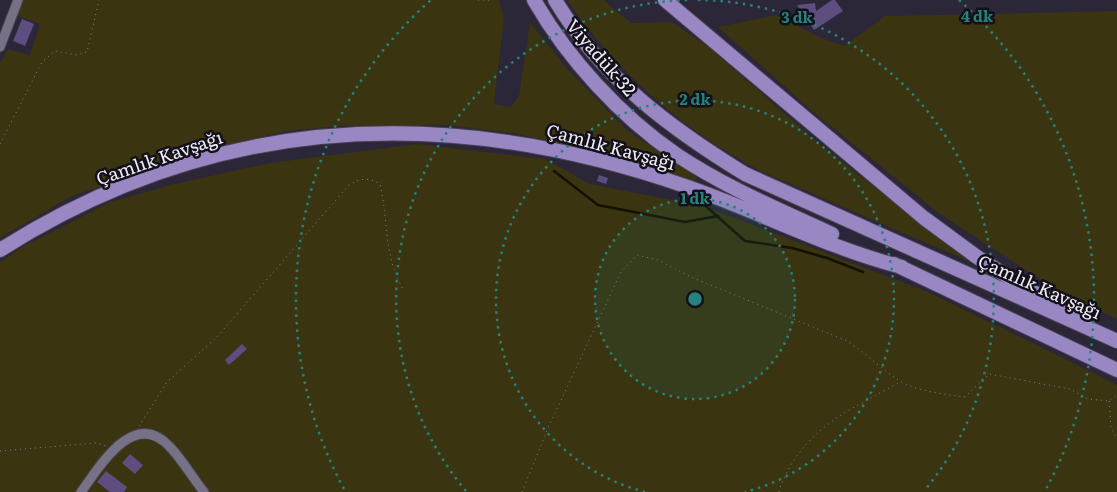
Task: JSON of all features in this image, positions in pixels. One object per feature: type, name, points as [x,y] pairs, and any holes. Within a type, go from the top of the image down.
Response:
[{"type":"highway","name":"Viyadük-32","points":[[534,0],[576,60],[625,112]]},
{"type":"highway","name":"Viyadük-32","points":[[555,0],[589,49],[638,98]]},
{"type":"highway","name":"Çamlık Kavşağı","points":[[665,0],[939,229],[1024,287],[1065,308],[1117,340]]},
{"type":"highway","name":"Çamlık Kavşağı","points":[[638,98],[688,139],[746,174],[1117,340]]},
{"type":"highway","name":"Çamlık Kavşağı","points":[[625,112],[677,154],[727,184],[902,267]]},
{"type":"highway","name":"Çamlık Kavşağı","points":[[0,250],[58,216],[97,197],[184,164],[222,154],[301,139],[385,133],[438,134],[540,146],[633,169],[752,211],[865,258],[902,267]]},
{"type":"highway","points":[[902,267],[1111,367]]},
{"type":"lane","points":[[0,47],[18,0]]},
{"type":"lane","points":[[81,492],[113,448],[134,435],[148,434],[168,444],[204,492]]},
{"type":"path","points":[[0,144],[42,62],[55,51],[77,55],[87,52],[99,0]]},
{"type":"path","points":[[478,0],[489,0]]},
{"type":"path","points":[[134,435],[142,419],[167,382],[216,338],[349,185],[359,179],[371,178],[380,184],[386,209],[388,254],[394,273],[404,291]]},
{"type":"path","points":[[522,492],[548,428],[621,272],[636,255],[658,260],[691,278],[847,341],[866,353],[901,381],[932,392],[965,397],[989,374],[1070,389],[1088,399],[1109,401],[1117,395]]},
{"type":"path","points":[[779,492],[780,484],[799,450],[827,422],[901,381]]},
{"type":"path","points":[[1109,401],[1111,428],[1117,438]]},
{"type":"path","points":[[0,451],[96,443],[113,448]]},
{"type":"shaded area","points":[[22,0],[499,0],[504,18],[494,104],[511,107],[519,96],[530,22],[568,70],[628,131],[696,176],[697,179],[694,181],[630,160],[513,133],[447,125],[340,126],[287,131],[225,145],[72,196],[0,238],[0,63],[8,49],[30,55],[40,24],[18,16]]},
{"type":"shaded area","points":[[567,0],[604,0],[631,23],[672,22],[711,49],[816,141],[925,227],[990,270],[768,174],[718,146],[669,111],[624,70],[604,48]]},
{"type":"shaded area","points":[[1117,11],[1117,319],[1055,289],[940,214],[812,111],[718,27],[776,15],[819,37],[844,46],[885,16]]},
{"type":"shaded area","points":[[417,144],[545,159],[590,184],[703,206],[928,292],[1100,376],[1117,385],[1117,492],[0,492],[0,262],[22,247],[110,202],[174,184],[270,163]]},
{"type":"building","points":[[832,0],[835,0],[843,11],[814,30],[797,5],[815,3],[816,11]]},
{"type":"building","points":[[22,19],[34,24],[25,46],[13,41]]},
{"type":"building","points":[[599,175],[608,178],[606,184],[597,181]]},
{"type":"building","points":[[242,344],[247,349],[229,365],[225,360]]},
{"type":"building","points":[[130,454],[143,465],[135,474],[122,463]]},
{"type":"building","points":[[106,471],[127,487],[124,492],[110,492],[97,482]]},
{"type":"waterway","points":[[554,171],[598,205],[685,222],[718,216]]},
{"type":"waterway","points":[[700,201],[745,241],[792,248],[827,258],[863,272]]}]
